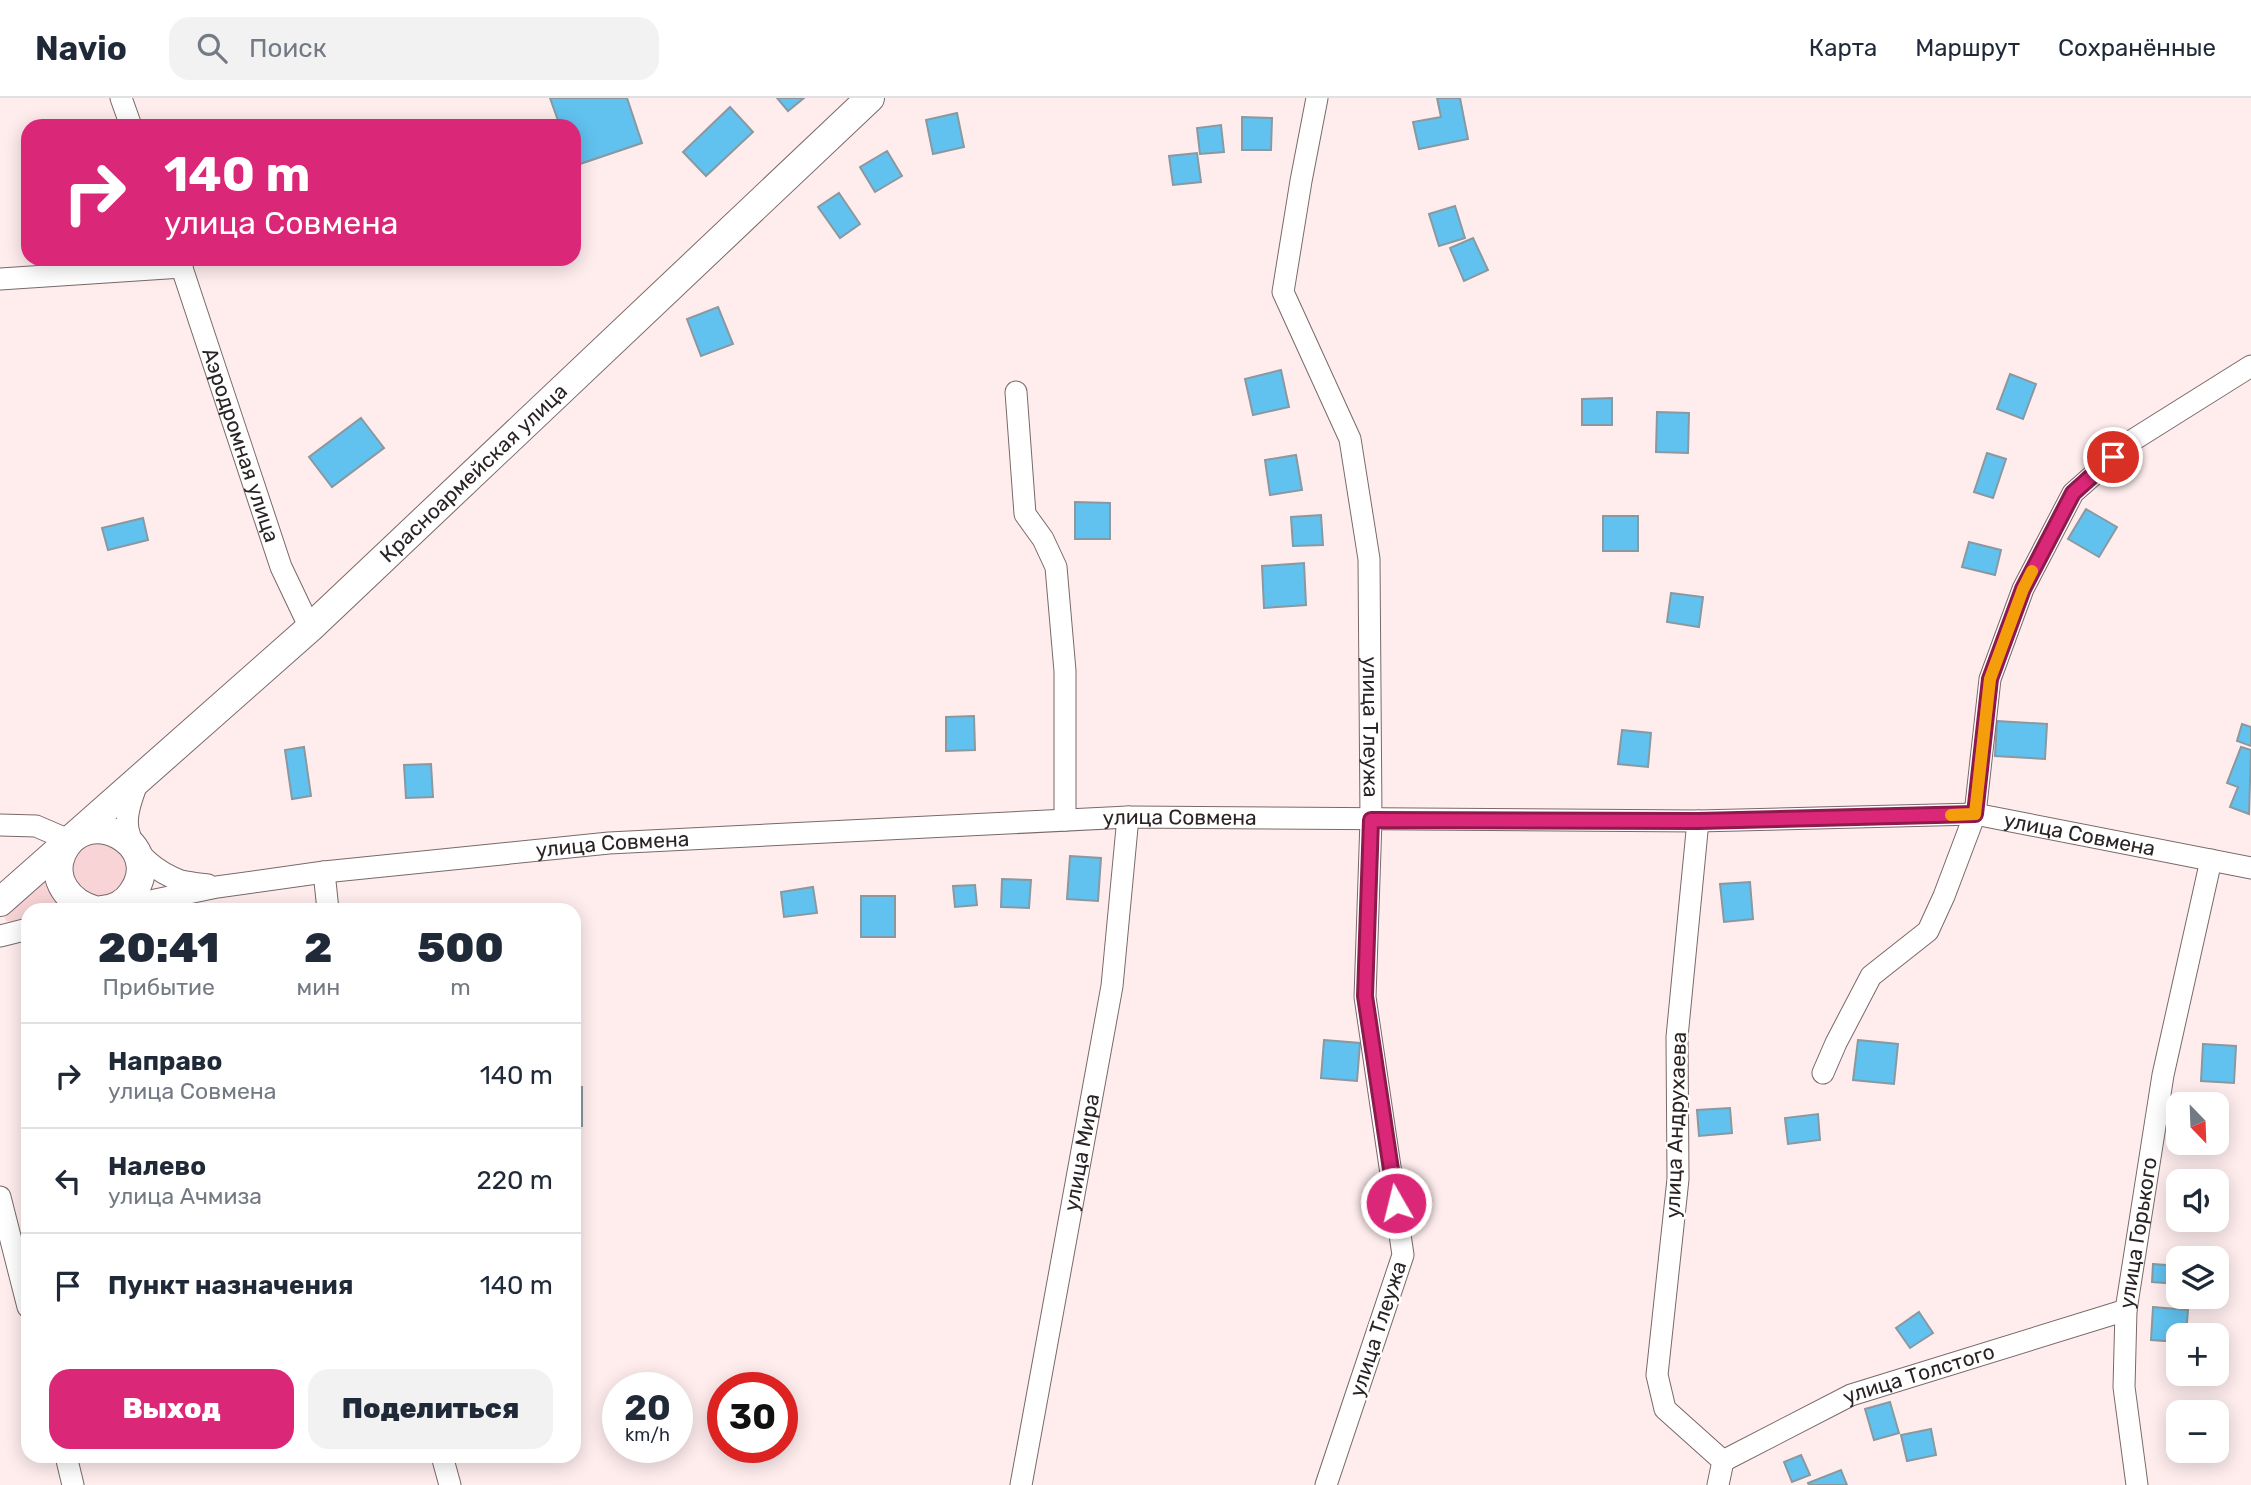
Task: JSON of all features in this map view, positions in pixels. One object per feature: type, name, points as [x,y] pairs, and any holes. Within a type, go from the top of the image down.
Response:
[{"type":"main road","name":"Красноармейская улица","points":[[0,902],[310,628],[870,98]]},
{"type":"main road","points":[[76,903],[61,884],[59,869],[62,853],[71,841],[87,831],[105,829],[122,835],[135,849],[141,866],[138,885],[128,900],[123,903]]},
{"type":"street","points":[[121,98],[128,119]]},
{"type":"street","name":"улица Тлеужа","points":[[1317,98],[1283,292],[1350,439],[1368,559],[1371,820],[1365,996],[1403,1255],[1325,1485]]},
{"type":"street","points":[[0,279],[146,266]]},
{"type":"street","name":"Аэродромная улица","points":[[181,266],[281,567],[310,628]]},
{"type":"street","points":[[1824,1073],[1836,1042],[1871,976],[1928,931],[1944,896],[1975,814],[1990,679],[2023,589],[2073,493],[2133,440],[2251,366]]},
{"type":"street","points":[[1016,392],[1025,514],[1043,539],[1056,567],[1065,671],[1065,820]]},
{"type":"street","points":[[138,781],[130,807],[128,830],[135,849],[157,868],[182,881],[217,887]]},
{"type":"street","name":"улица Совмена","points":[[143,903],[217,887],[324,872],[610,843],[1128,817],[1698,821],[1975,814],[2251,868]]},
{"type":"street","name":"улица Мира","points":[[1021,1485],[1112,986],[1128,817]]},
{"type":"street","name":"улица Андрухаева","points":[[1698,821],[1677,1037],[1678,1179],[1657,1375],[1665,1409],[1723,1461]]},
{"type":"street","points":[[0,825],[36,826],[71,841]]},
{"type":"street","name":"улица Горького","points":[[2137,1485],[2124,1387],[2126,1310],[2163,1075],[2210,860]]},
{"type":"street","points":[[324,872],[327,903]]},
{"type":"street","points":[[0,936],[21,931]]},
{"type":"street","points":[[0,1197],[21,1280]]},
{"type":"street","name":"улица Толстого","points":[[1723,1461],[1851,1395],[2126,1310]]},
{"type":"street","points":[[1718,1485],[1723,1461]]},
{"type":"street","points":[[68,1463],[74,1485]]},
{"type":"street","points":[[444,1463],[450,1485]]},
{"type":"shaded area","points":[[104,839],[131,862],[119,896],[86,899],[68,866],[74,849]]},
{"type":"shaded area","points":[[54,867],[65,903],[21,903],[21,921],[15,922],[6,921],[4,915]]},
{"type":"building","points":[[550,98],[627,98],[642,143],[581,164],[581,119],[558,119]]},
{"type":"building","points":[[777,98],[804,98],[788,111]]},
{"type":"building","points":[[1437,98],[1460,98],[1468,139],[1419,149],[1413,122],[1441,117]]},
{"type":"building","points":[[730,107],[753,132],[706,176],[683,152]]},
{"type":"building","points":[[957,113],[964,147],[933,154],[926,120]]},
{"type":"building","points":[[1242,117],[1272,118],[1271,150],[1242,150]]},
{"type":"building","points":[[1221,125],[1224,152],[1200,154],[1197,128]]},
{"type":"building","points":[[887,151],[902,176],[875,192],[860,167]]},
{"type":"building","points":[[1197,153],[1201,182],[1173,185],[1169,156]]},
{"type":"building","points":[[839,193],[860,224],[840,238],[818,207]]},
{"type":"building","points":[[1455,206],[1465,238],[1439,246],[1429,214]]},
{"type":"building","points":[[1473,238],[1488,270],[1464,281],[1450,248]]},
{"type":"building","points":[[718,307],[733,344],[701,356],[687,319]]},
{"type":"building","points":[[1281,370],[1289,407],[1253,415],[1245,379]]},
{"type":"building","points":[[2010,374],[2036,384],[2023,419],[1997,409]]},
{"type":"building","points":[[1612,398],[1612,425],[1582,425],[1582,399]]},
{"type":"building","points":[[1657,412],[1689,413],[1688,453],[1656,452]]},
{"type":"building","points":[[361,418],[384,448],[332,487],[309,457]]},
{"type":"building","points":[[1987,453],[2006,459],[1993,498],[1974,492]]},
{"type":"building","points":[[1296,455],[1302,490],[1270,495],[1265,460]]},
{"type":"building","points":[[1075,502],[1110,503],[1110,539],[1075,539]]},
{"type":"building","points":[[2086,509],[2117,527],[2099,557],[2068,539]]},
{"type":"building","points":[[1321,515],[1323,545],[1293,546],[1291,517]]},
{"type":"building","points":[[1603,516],[1638,516],[1638,551],[1603,551]]},
{"type":"building","points":[[143,518],[148,540],[108,550],[102,528]]},
{"type":"building","points":[[1969,542],[2001,550],[1995,575],[1962,567]]},
{"type":"building","points":[[1304,563],[1306,605],[1264,608],[1262,566]]},
{"type":"building","points":[[1671,593],[1703,597],[1699,627],[1667,622]]},
{"type":"building","points":[[974,716],[975,750],[946,751],[946,717]]},
{"type":"building","points":[[1997,721],[2047,724],[2045,759],[1995,756]]},
{"type":"building","points":[[2242,724],[2251,727],[2251,746],[2237,741]]},
{"type":"building","points":[[1622,730],[1651,733],[1648,767],[1618,764]]},
{"type":"building","points":[[304,747],[311,796],[292,799],[285,750]]},
{"type":"building","points":[[2241,747],[2251,750],[2249,814],[2230,807],[2238,787],[2227,783]]},
{"type":"building","points":[[431,764],[433,797],[406,798],[404,765]]},
{"type":"building","points":[[1070,856],[1101,858],[1098,901],[1067,899]]},
{"type":"building","points":[[1002,879],[1031,880],[1029,908],[1001,907]]},
{"type":"building","points":[[1750,882],[1753,919],[1724,922],[1720,884]]},
{"type":"building","points":[[975,885],[977,905],[955,907],[953,886]]},
{"type":"building","points":[[813,887],[817,913],[784,917],[781,892]]},
{"type":"building","points":[[861,896],[895,896],[895,937],[861,937]]},
{"type":"building","points":[[1324,1040],[1360,1043],[1357,1081],[1321,1078]]},
{"type":"building","points":[[1858,1040],[1898,1044],[1894,1084],[1853,1080]]},
{"type":"building","points":[[2203,1044],[2236,1046],[2234,1083],[2201,1081]]},
{"type":"building","points":[[581,1087],[582,1087],[581,1126]]},
{"type":"building","points":[[1730,1108],[1732,1133],[1699,1136],[1697,1110]]},
{"type":"building","points":[[1818,1114],[1820,1140],[1788,1144],[1785,1118]]},
{"type":"building","points":[[2153,1264],[2166,1265],[2166,1283],[2152,1282]]},
{"type":"building","points":[[2153,1307],[2188,1310],[2187,1323],[2166,1323],[2166,1341],[2151,1340]]},
{"type":"building","points":[[1919,1312],[1933,1333],[1910,1348],[1896,1328]]},
{"type":"building","points":[[1890,1402],[1899,1433],[1874,1440],[1865,1409]]},
{"type":"building","points":[[1931,1429],[1936,1455],[1907,1461],[1901,1435]]},
{"type":"building","points":[[1801,1455],[1810,1475],[1792,1482],[1784,1462]]},
{"type":"building","points":[[1841,1470],[1847,1485],[1808,1483]]},
{"type":"slow traffic","points":[[1951,815],[1975,814],[1990,679],[2032,571]]},
{"type":"route","points":[[1396,1203],[1365,996],[1371,820],[1698,821],[1975,814],[1990,679],[2023,589],[2073,493],[2113,457]]}]
